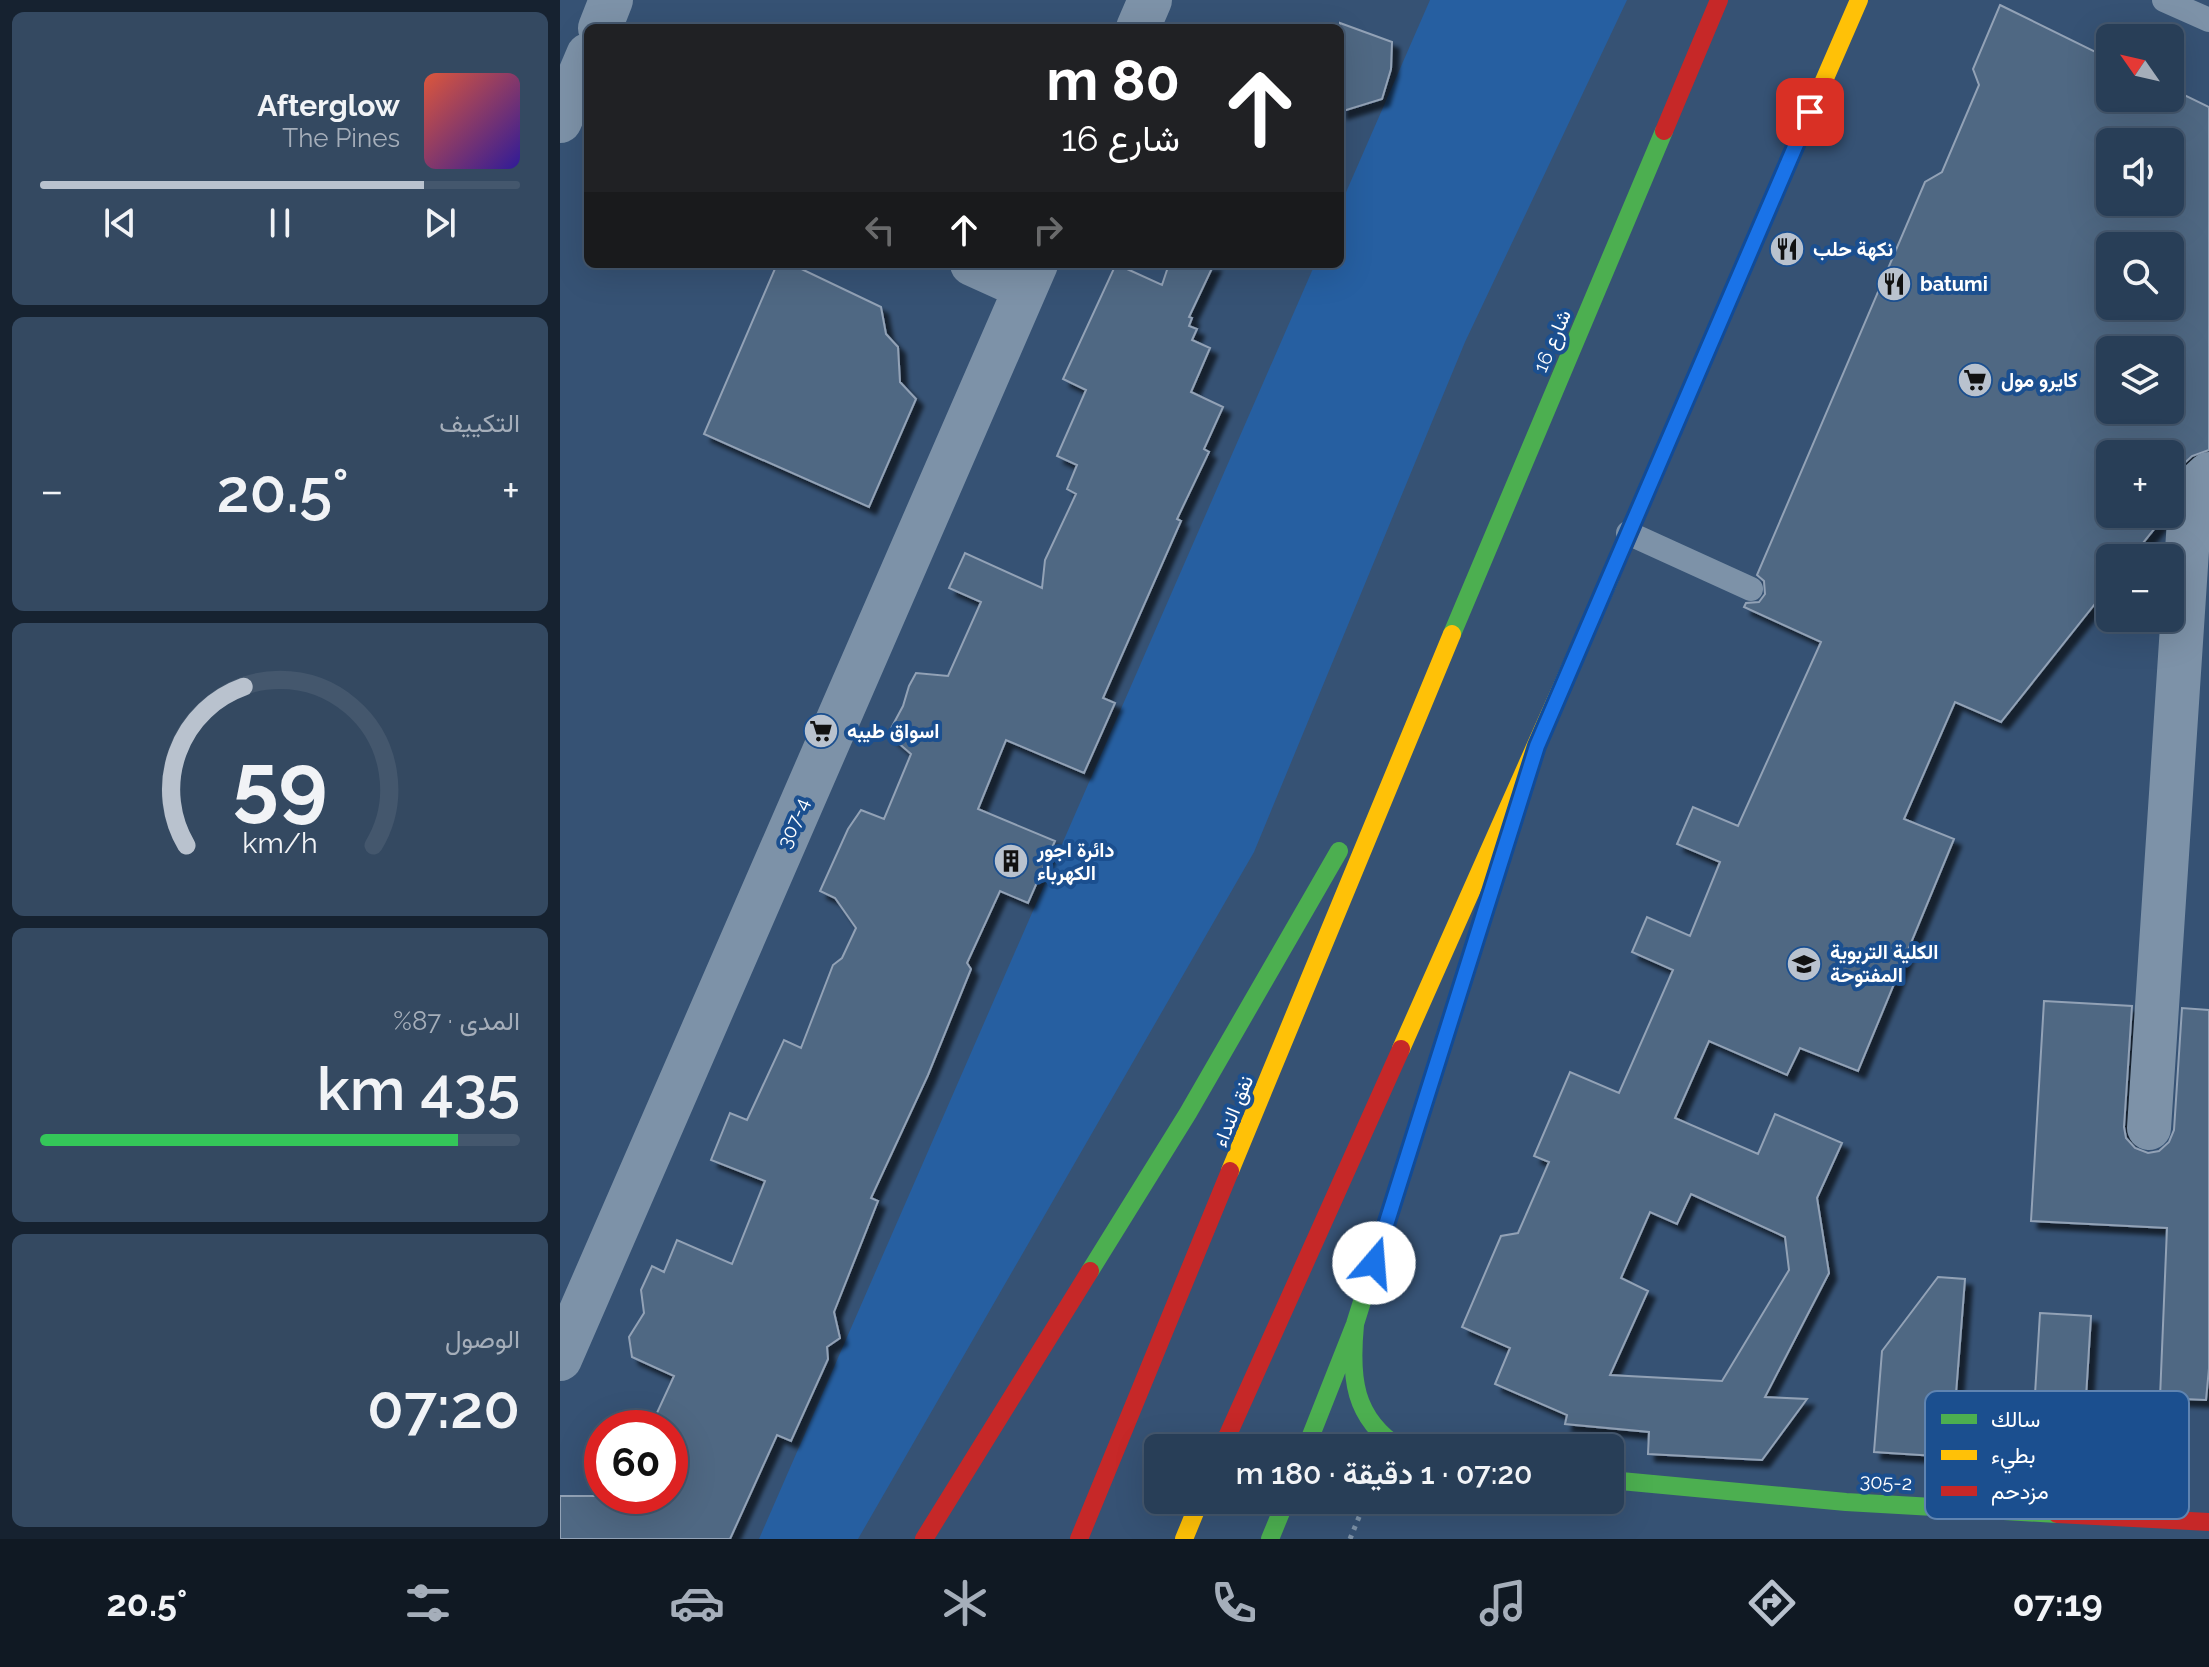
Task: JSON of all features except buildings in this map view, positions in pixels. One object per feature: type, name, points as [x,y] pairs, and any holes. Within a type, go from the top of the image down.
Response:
[{"type":"main road","name":"شارع 16","points":[[1425,699],[1719,0]]},
{"type":"main road","points":[[1228,1434],[1537,746],[1859,0]]},
{"type":"main road","points":[[924,1539],[1188,1113],[1425,699]]},
{"type":"main road","name":"نفق النداء","points":[[1079,1539],[1425,699]]},
{"type":"main road","points":[[1494,883],[1537,746]]},
{"type":"main road","points":[[1312,1434],[1355,1324],[1480,928]]},
{"type":"main road","points":[[1355,1324],[1351,1369],[1359,1403],[1371,1427],[1381,1434]]},
{"type":"main road","name":"305-2","points":[[1624,1482],[1846,1508],[1925,1511]]},
{"type":"main road","points":[[1184,1539],[1194,1514]]},
{"type":"main road","points":[[1270,1539],[1280,1514]]},
{"type":"main road","name":"305-2","points":[[2131,1519],[2209,1522]]},
{"type":"street","points":[[602,24],[611,0]]},
{"type":"street","points":[[1140,24],[1150,0]]},
{"type":"street","points":[[992,268],[1031,276]]},
{"type":"street","name":"307-4","points":[[560,1359],[1031,276]]},
{"type":"street","points":[[2149,1128],[2190,505],[2196,486],[2209,474]]},
{"type":"lane","points":[[2164,0],[2209,20]]},
{"type":"lane","points":[[1628,533],[1751,589]]},
{"type":"path","points":[[1350,1539],[1360,1514]]},
{"type":"shaded area","points":[[1430,0],[1627,0],[1465,342],[1254,852],[858,1539],[759,1539],[1313,268],[1344,268],[1344,197]]},
{"type":"traffic: fast","points":[[1452,634],[1664,131]]},
{"type":"traffic: fast","points":[[1090,1271],[1188,1113],[1339,851]]},
{"type":"traffic: fast","points":[[1312,1434],[1355,1324],[1475,942]]},
{"type":"traffic: fast","points":[[1355,1325],[1353,1362],[1358,1395],[1372,1423],[1382,1434]]},
{"type":"traffic: fast","points":[[1624,1481],[1925,1506]]},
{"type":"traffic: fast","points":[[1270,1539],[1280,1514]]},
{"type":"traffic: slow","points":[[1793,152],[1859,0]]},
{"type":"traffic: slow","points":[[1401,1049],[1610,578]]},
{"type":"traffic: slow","points":[[1230,1171],[1452,634]]},
{"type":"traffic: slow","points":[[1184,1539],[1194,1514]]},
{"type":"traffic: jam","points":[[1664,131],[1719,0]]},
{"type":"traffic: jam","points":[[1610,578],[1793,152]]},
{"type":"traffic: jam","points":[[1228,1434],[1401,1049]]},
{"type":"traffic: jam","points":[[1079,1539],[1230,1171]]},
{"type":"traffic: jam","points":[[924,1539],[1090,1271]]},
{"type":"traffic: jam","points":[[2152,1519],[2209,1522]]},
{"type":"place","name":"نكهة حلب","points":[[1787,249]]},
{"type":"place","name":"batumi","points":[[1894,284]]},
{"type":"place","name":"كايرو مول","points":[[1975,380]]},
{"type":"place","name":"اسواق طيبه","points":[[821,731]]},
{"type":"place","name":"دائرة اجور الكهرباء","points":[[1011,861]]},
{"type":"place","name":"الكلية التربوية المفتوحة","points":[[1804,964]]},
{"type":"route","points":[[1374,1263],[1537,746],[1810,112]]}]
